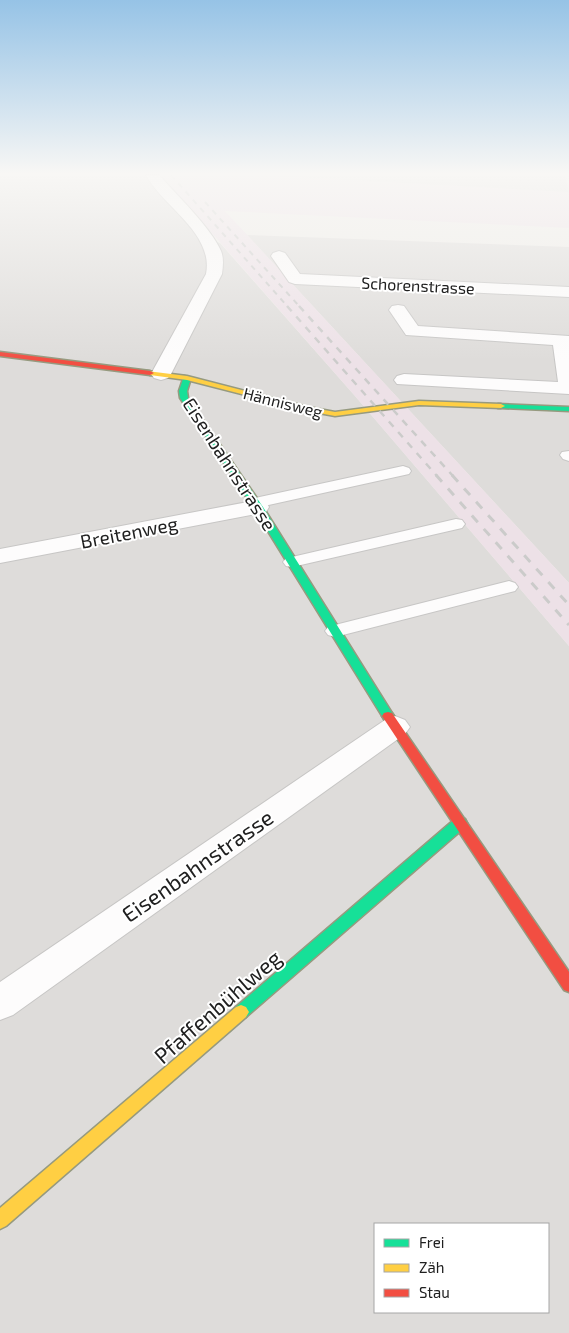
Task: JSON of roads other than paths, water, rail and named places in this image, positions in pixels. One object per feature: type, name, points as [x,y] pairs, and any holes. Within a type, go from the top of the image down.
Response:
[{"type":"street","points":[[161,374],[214,274],[217,262],[215,250],[205,237]]},
{"type":"street","name":"Schorenstrasse","points":[[279,256],[296,279],[405,284],[520,284],[569,292]]},
{"type":"street","points":[[394,269],[405,284]]},
{"type":"street","name":"Schorenstrasse","points":[[398,310],[412,331],[565,341]]},
{"type":"street","points":[[404,380],[569,388],[565,341]]},
{"type":"street","name":"Hännisweg","points":[[0,354],[187,378],[308,409],[335,414],[419,403],[569,409]]},
{"type":"street","name":"Eisenbahnstrasse","points":[[187,378],[183,391],[184,398],[257,505],[395,727],[569,985]]},
{"type":"street","name":"Breitenweg","points":[[0,556],[257,505]]},
{"type":"street","name":"Eisenbahnstrasse","points":[[0,1003],[395,727]]},
{"type":"street","name":"Pfaffenbühlweg","points":[[0,1220],[460,823]]},
{"type":"lane","points":[[257,505],[403,471]]},
{"type":"lane","points":[[292,562],[456,524]]},
{"type":"lane","points":[[335,631],[509,587]]},
{"type":"railway","points":[[226,237],[288,307]]},
{"type":"railway","points":[[237,237],[300,307]]},
{"type":"railway","points":[[287,306],[437,476]]},
{"type":"railway","points":[[299,306],[453,476]]},
{"type":"railway","points":[[436,475],[569,625]]},
{"type":"railway","points":[[452,475],[569,605]]}]
